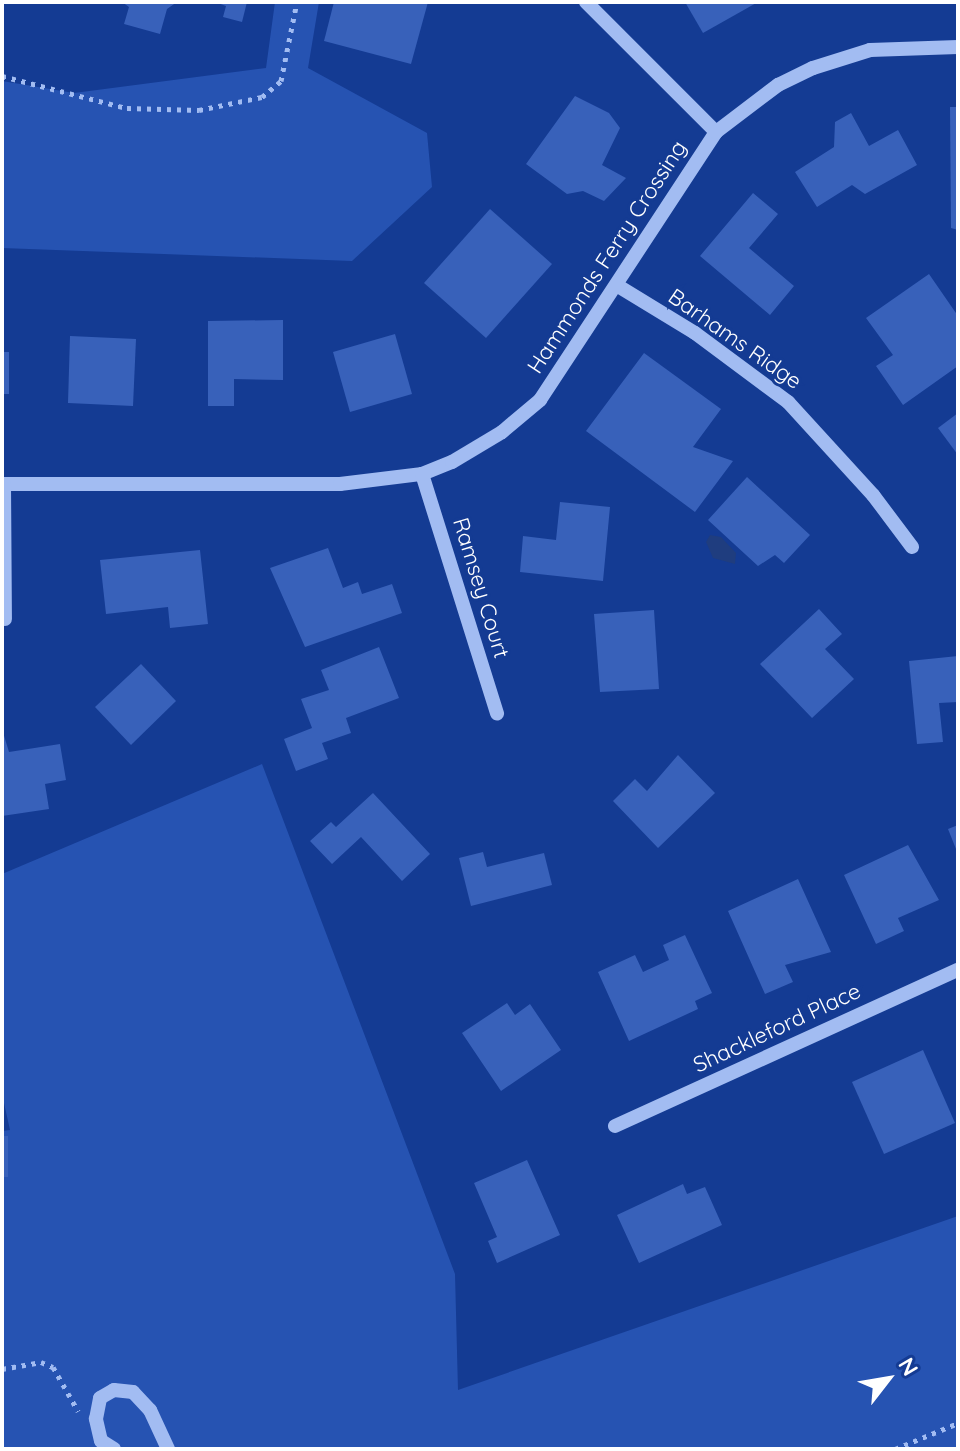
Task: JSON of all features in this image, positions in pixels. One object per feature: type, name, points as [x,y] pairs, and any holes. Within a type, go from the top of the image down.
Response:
[{"type":"street","points":[[586,2],[716,132]]},
{"type":"street","name":"Hammonds Ferry Crossing","points":[[3,484],[327,485],[422,474],[476,450],[540,400],[618,286],[672,193],[716,132],[778,85],[841,58],[904,46],[958,47]]},
{"type":"street","name":"Barhams Ridge","points":[[618,286],[695,333],[788,402],[873,495],[912,547]]},
{"type":"street","name":"Ramsey Court","points":[[422,474],[497,714]]},
{"type":"street","points":[[3,484],[5,619]]},
{"type":"street","name":"Shackleford Place","points":[[615,1126],[958,970]]},
{"type":"street","points":[[114,1449],[101,1441],[96,1419],[100,1398],[114,1390],[133,1392],[150,1410],[168,1449]]},
{"type":"path","points":[[2,76],[127,108],[199,110],[262,97],[281,81],[297,2]]},
{"type":"path","points":[[2,1369],[41,1362],[53,1367],[83,1424]]},
{"type":"path","points":[[895,1449],[958,1423]]},
{"type":"shaded area","points":[[275,2],[319,2],[308,68],[427,133],[432,187],[352,261],[2,248],[2,81],[74,93],[266,68]]},
{"type":"shaded area","points":[[710,535],[721,537],[736,553],[735,564],[713,558],[706,542]]},
{"type":"shaded area","points":[[262,764],[455,1274],[458,1390],[958,1216],[958,1449],[2,1449],[2,1131],[10,1130],[2,1094],[2,874]]},
{"type":"building","points":[[122,2],[177,2],[167,9],[160,34],[124,24],[129,7]]},
{"type":"building","points":[[215,2],[247,2],[242,22],[223,17],[226,6]]},
{"type":"building","points":[[334,2],[428,2],[411,64],[324,41]]},
{"type":"building","points":[[685,2],[758,2],[703,33]]},
{"type":"building","points":[[575,96],[609,113],[620,128],[602,165],[626,178],[604,201],[583,191],[567,194],[526,164]]},
{"type":"building","points":[[950,107],[958,107],[958,230],[951,228]]},
{"type":"building","points":[[851,113],[869,146],[898,130],[917,165],[865,194],[852,185],[817,207],[795,172],[834,147],[835,122]]},
{"type":"building","points":[[753,193],[778,214],[749,248],[794,286],[770,315],[700,256]]},
{"type":"building","points":[[490,209],[552,264],[486,338],[424,283]]},
{"type":"building","points":[[929,274],[958,316],[958,366],[903,405],[876,366],[893,355],[866,318]]},
{"type":"building","points":[[283,320],[283,380],[234,379],[234,406],[208,406],[208,321]]},
{"type":"building","points":[[395,334],[412,394],[350,412],[333,352]]},
{"type":"building","points":[[70,336],[136,339],[133,406],[68,403]]},
{"type":"building","points":[[2,352],[9,352],[9,394],[2,394]]},
{"type":"building","points":[[644,353],[721,409],[693,447],[733,461],[695,512],[586,431]]},
{"type":"building","points":[[958,413],[958,455],[938,428]]},
{"type":"building","points":[[747,477],[810,535],[784,563],[775,555],[758,566],[708,520]]},
{"type":"building","points":[[560,502],[610,507],[603,581],[520,572],[523,536],[556,540]]},
{"type":"building","points":[[328,548],[343,588],[358,582],[362,594],[392,584],[402,613],[305,647],[270,568]]},
{"type":"building","points":[[200,550],[208,624],[170,628],[168,607],[106,614],[100,560]]},
{"type":"building","points":[[819,609],[842,634],[825,649],[854,679],[812,718],[760,664]]},
{"type":"building","points":[[654,610],[659,689],[600,692],[594,614]]},
{"type":"building","points":[[379,647],[399,698],[346,718],[351,733],[322,743],[328,759],[296,771],[284,739],[312,728],[301,699],[329,690],[321,670]]},
{"type":"building","points":[[958,656],[958,702],[939,703],[943,742],[917,744],[909,661]]},
{"type":"building","points":[[141,664],[176,701],[131,745],[95,707]]},
{"type":"building","points":[[2,729],[9,752],[60,744],[66,780],[45,784],[49,809],[2,816]]},
{"type":"building","points":[[678,755],[715,793],[658,848],[613,801],[635,779],[647,791]]},
{"type":"building","points":[[373,793],[430,854],[402,881],[361,837],[332,864],[310,841],[331,822],[336,827]]},
{"type":"building","points":[[958,825],[958,854],[948,829]]},
{"type":"building","points":[[908,845],[939,900],[898,918],[904,931],[876,944],[844,875]]},
{"type":"building","points":[[483,852],[487,867],[544,853],[552,885],[471,906],[459,858]]},
{"type":"building","points":[[798,879],[831,952],[785,965],[793,982],[765,994],[728,911]]},
{"type":"building","points":[[685,935],[712,993],[695,1001],[698,1009],[629,1041],[598,972],[635,955],[643,972],[669,960],[663,945]]},
{"type":"building","points":[[507,1003],[515,1015],[530,1004],[561,1050],[501,1091],[462,1033]]},
{"type":"building","points":[[923,1050],[955,1123],[884,1154],[852,1082]]},
{"type":"building","points":[[2,1136],[8,1136],[8,1177],[2,1177]]},
{"type":"building","points":[[527,1160],[560,1235],[497,1263],[488,1241],[497,1237],[474,1183]]},
{"type":"building","points":[[683,1184],[687,1194],[705,1187],[722,1225],[639,1263],[617,1215]]}]
